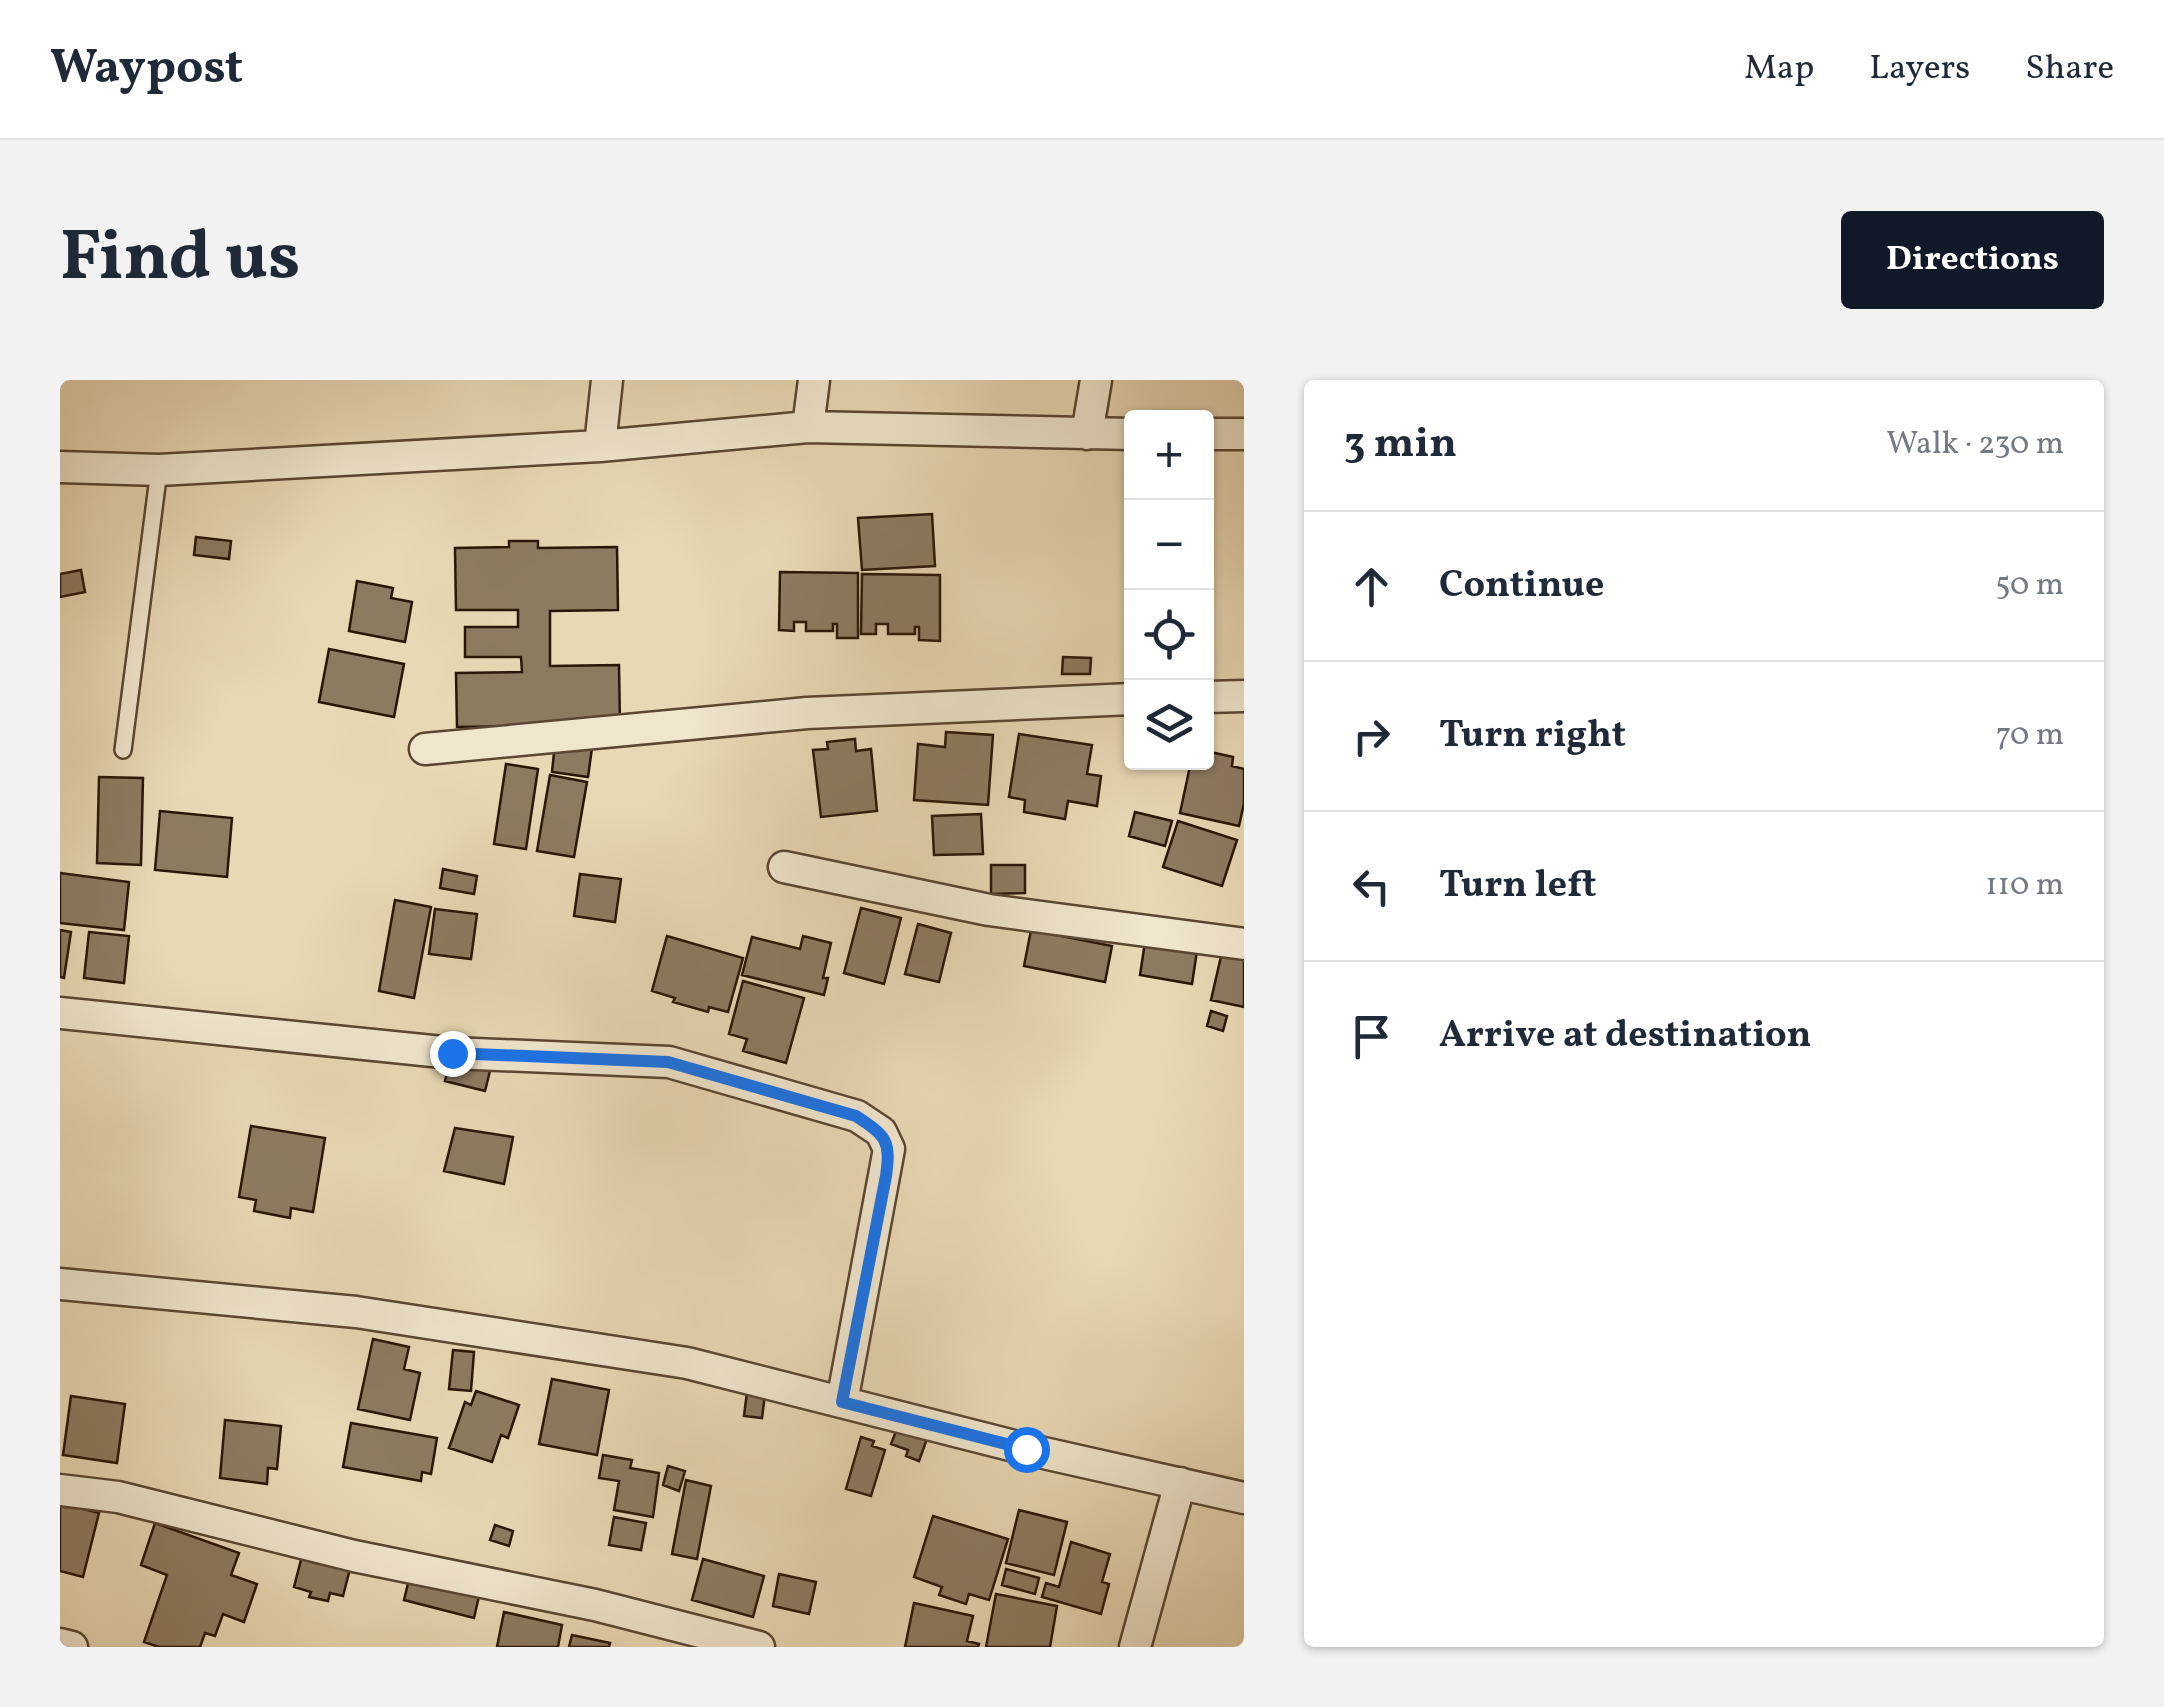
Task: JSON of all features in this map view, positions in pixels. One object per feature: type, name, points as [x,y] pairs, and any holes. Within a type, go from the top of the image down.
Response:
[{"type":"street","points":[[600,446],[607,380]]},
{"type":"street","points":[[808,428],[814,380]]},
{"type":"street","points":[[1087,434],[1096,380]]},
{"type":"street","points":[[60,467],[159,470],[600,446],[808,428],[1124,434]]},
{"type":"street","points":[[1214,434],[1244,434]]},
{"type":"street","points":[[1214,697],[1244,696]]},
{"type":"street","points":[[425,748],[807,713],[1124,699]]},
{"type":"street","points":[[784,867],[989,910],[1244,944]]},
{"type":"street","points":[[60,1012],[452,1053],[668,1062],[856,1116],[881,1132],[889,1149],[842,1402]]},
{"type":"street","points":[[60,1284],[395,1318],[688,1362],[1026,1449],[1244,1498]]},
{"type":"street","points":[[1135,1647],[1180,1483]]},
{"type":"street","points":[[60,1490],[118,1497],[354,1556],[594,1606],[759,1647]]},
{"type":"street","points":[[60,1644],[72,1647]]},
{"type":"lane","points":[[124,750],[159,470]]},
{"type":"building","points":[[932,514],[935,566],[862,570],[858,518]]},
{"type":"building","points":[[196,537],[231,541],[229,559],[194,555]]},
{"type":"building","points":[[509,541],[538,541],[538,548],[617,547],[618,610],[550,611],[550,666],[619,665],[620,725],[457,727],[456,673],[522,672],[521,657],[465,657],[465,627],[518,627],[518,610],[456,610],[455,548],[509,547]]},
{"type":"building","points":[[81,570],[85,592],[60,597],[60,574]]},
{"type":"building","points":[[780,572],[858,573],[858,638],[837,638],[837,624],[833,624],[833,631],[806,631],[806,622],[794,622],[794,631],[779,630]]},
{"type":"building","points":[[862,574],[940,575],[940,641],[919,640],[919,627],[915,627],[915,634],[888,634],[888,624],[876,624],[876,634],[861,634]]},
{"type":"building","points":[[357,581],[393,588],[391,598],[412,602],[405,642],[349,631]]},
{"type":"building","points":[[329,649],[404,664],[394,717],[319,702]]},
{"type":"building","points":[[1063,657],[1091,658],[1090,674],[1062,674]]},
{"type":"building","points":[[946,732],[993,735],[988,805],[914,800],[918,744],[945,747]]},
{"type":"building","points":[[1019,734],[1092,745],[1087,774],[1101,776],[1097,806],[1068,801],[1065,819],[1024,812],[1025,800],[1009,797]]},
{"type":"building","points":[[855,739],[856,751],[871,749],[877,811],[821,817],[813,750],[828,749],[827,742]]},
{"type":"building","points":[[555,743],[592,748],[588,777],[552,772]]},
{"type":"building","points":[[1214,753],[1233,757],[1232,766],[1244,769],[1239,826],[1180,813],[1189,770],[1214,770]]},
{"type":"building","points":[[506,764],[538,769],[526,849],[494,844]]},
{"type":"building","points":[[550,775],[587,782],[574,857],[537,851]]},
{"type":"building","points":[[99,777],[143,778],[141,865],[97,863]]},
{"type":"building","points":[[160,811],[232,818],[227,877],[155,870]]},
{"type":"building","points":[[1135,812],[1172,821],[1165,846],[1129,836]]},
{"type":"building","points":[[981,814],[983,854],[934,855],[932,816]]},
{"type":"building","points":[[1178,821],[1237,840],[1222,886],[1163,867]]},
{"type":"building","points":[[991,865],[1025,865],[1025,893],[991,894]]},
{"type":"building","points":[[443,869],[477,876],[474,894],[440,888]]},
{"type":"building","points":[[60,873],[129,882],[124,930],[60,923]]},
{"type":"building","points":[[580,874],[621,879],[615,922],[574,916]]},
{"type":"building","points":[[395,900],[431,907],[414,998],[379,991]]},
{"type":"building","points":[[861,908],[901,918],[884,984],[844,973]]},
{"type":"building","points":[[435,909],[477,914],[471,959],[429,954]]},
{"type":"building","points":[[918,924],[951,933],[939,982],[905,974]]},
{"type":"building","points":[[60,930],[71,932],[64,978],[60,977]]},
{"type":"building","points":[[1031,930],[1112,946],[1105,982],[1024,966]]},
{"type":"building","points":[[89,932],[129,936],[124,983],[84,978]]},
{"type":"building","points":[[667,936],[743,958],[728,1012],[709,1007],[708,1012],[652,991]]},
{"type":"building","points":[[803,936],[831,943],[823,978],[828,978],[824,995],[742,975],[752,937],[800,949]]},
{"type":"building","points":[[1145,942],[1197,951],[1192,984],[1140,975]]},
{"type":"building","points":[[1222,952],[1244,958],[1244,1007],[1211,1000]]},
{"type":"building","points":[[743,981],[804,998],[786,1063],[743,1051],[747,1039],[729,1034]]},
{"type":"building","points":[[1211,1011],[1227,1016],[1223,1031],[1207,1026]]},
{"type":"building","points":[[452,1053],[492,1063],[485,1091],[445,1081]]},
{"type":"building","points":[[251,1126],[325,1138],[313,1212],[291,1208],[290,1218],[254,1211],[256,1200],[239,1197]]},
{"type":"building","points":[[455,1128],[513,1137],[504,1184],[444,1171]]},
{"type":"building","points":[[373,1339],[409,1347],[404,1369],[420,1373],[410,1420],[358,1409]]},
{"type":"building","points":[[453,1350],[474,1352],[471,1391],[449,1389]]},
{"type":"building","points":[[552,1379],[609,1390],[597,1455],[539,1444]]},
{"type":"building","points":[[476,1391],[519,1405],[508,1438],[501,1435],[492,1462],[449,1448],[465,1402],[471,1405]]},
{"type":"building","points":[[747,1392],[765,1394],[762,1418],[744,1416]]},
{"type":"building","points":[[71,1396],[125,1404],[117,1463],[63,1455]]},
{"type":"building","points":[[225,1420],[281,1426],[277,1469],[268,1468],[267,1484],[220,1478]]},
{"type":"building","points":[[351,1423],[437,1438],[431,1474],[422,1472],[421,1481],[343,1467]]},
{"type":"building","points":[[898,1426],[928,1436],[919,1461],[906,1456],[908,1450],[891,1444]]},
{"type":"building","points":[[861,1437],[885,1450],[871,1496],[846,1489]]},
{"type":"building","points":[[603,1455],[632,1460],[630,1468],[659,1473],[653,1517],[614,1510],[619,1481],[599,1478]]},
{"type":"building","points":[[668,1466],[685,1471],[679,1491],[663,1485]]},
{"type":"building","points":[[686,1480],[711,1486],[697,1559],[672,1554]]},
{"type":"building","points":[[60,1503],[99,1513],[83,1577],[60,1571]]},
{"type":"building","points":[[1019,1510],[1067,1522],[1054,1575],[1006,1563]]},
{"type":"building","points":[[933,1516],[1008,1539],[989,1600],[969,1594],[966,1604],[939,1595],[942,1587],[914,1577]]},
{"type":"building","points":[[614,1517],[646,1523],[641,1550],[609,1545]]},
{"type":"building","points":[[155,1523],[239,1553],[231,1575],[257,1584],[244,1622],[223,1614],[215,1636],[205,1633],[200,1647],[159,1647],[144,1642],[167,1575],[141,1565]]},
{"type":"building","points":[[495,1525],[513,1531],[509,1546],[490,1540]]},
{"type":"building","points":[[1071,1542],[1110,1554],[1102,1582],[1109,1584],[1101,1614],[1042,1597],[1046,1583],[1059,1587]]},
{"type":"building","points":[[303,1552],[351,1565],[343,1596],[330,1593],[328,1601],[309,1597],[311,1592],[294,1587]]},
{"type":"building","points":[[703,1559],[764,1576],[753,1617],[692,1600]]},
{"type":"building","points":[[1006,1569],[1039,1578],[1035,1594],[1002,1585]]},
{"type":"building","points":[[779,1574],[816,1582],[809,1614],[773,1606]]},
{"type":"building","points":[[410,1575],[480,1592],[474,1618],[404,1600]]},
{"type":"building","points":[[996,1594],[1057,1606],[1050,1647],[986,1647]]},
{"type":"building","points":[[914,1603],[973,1616],[967,1641],[979,1644],[978,1647],[905,1647]]},
{"type":"building","points":[[504,1612],[562,1625],[558,1647],[497,1647]]},
{"type":"building","points":[[572,1635],[610,1643],[609,1647],[569,1647]]},
{"type":"route","points":[[452,1053],[668,1062],[856,1116],[881,1132],[889,1149],[886,1176],[842,1402],[1026,1449]]}]
